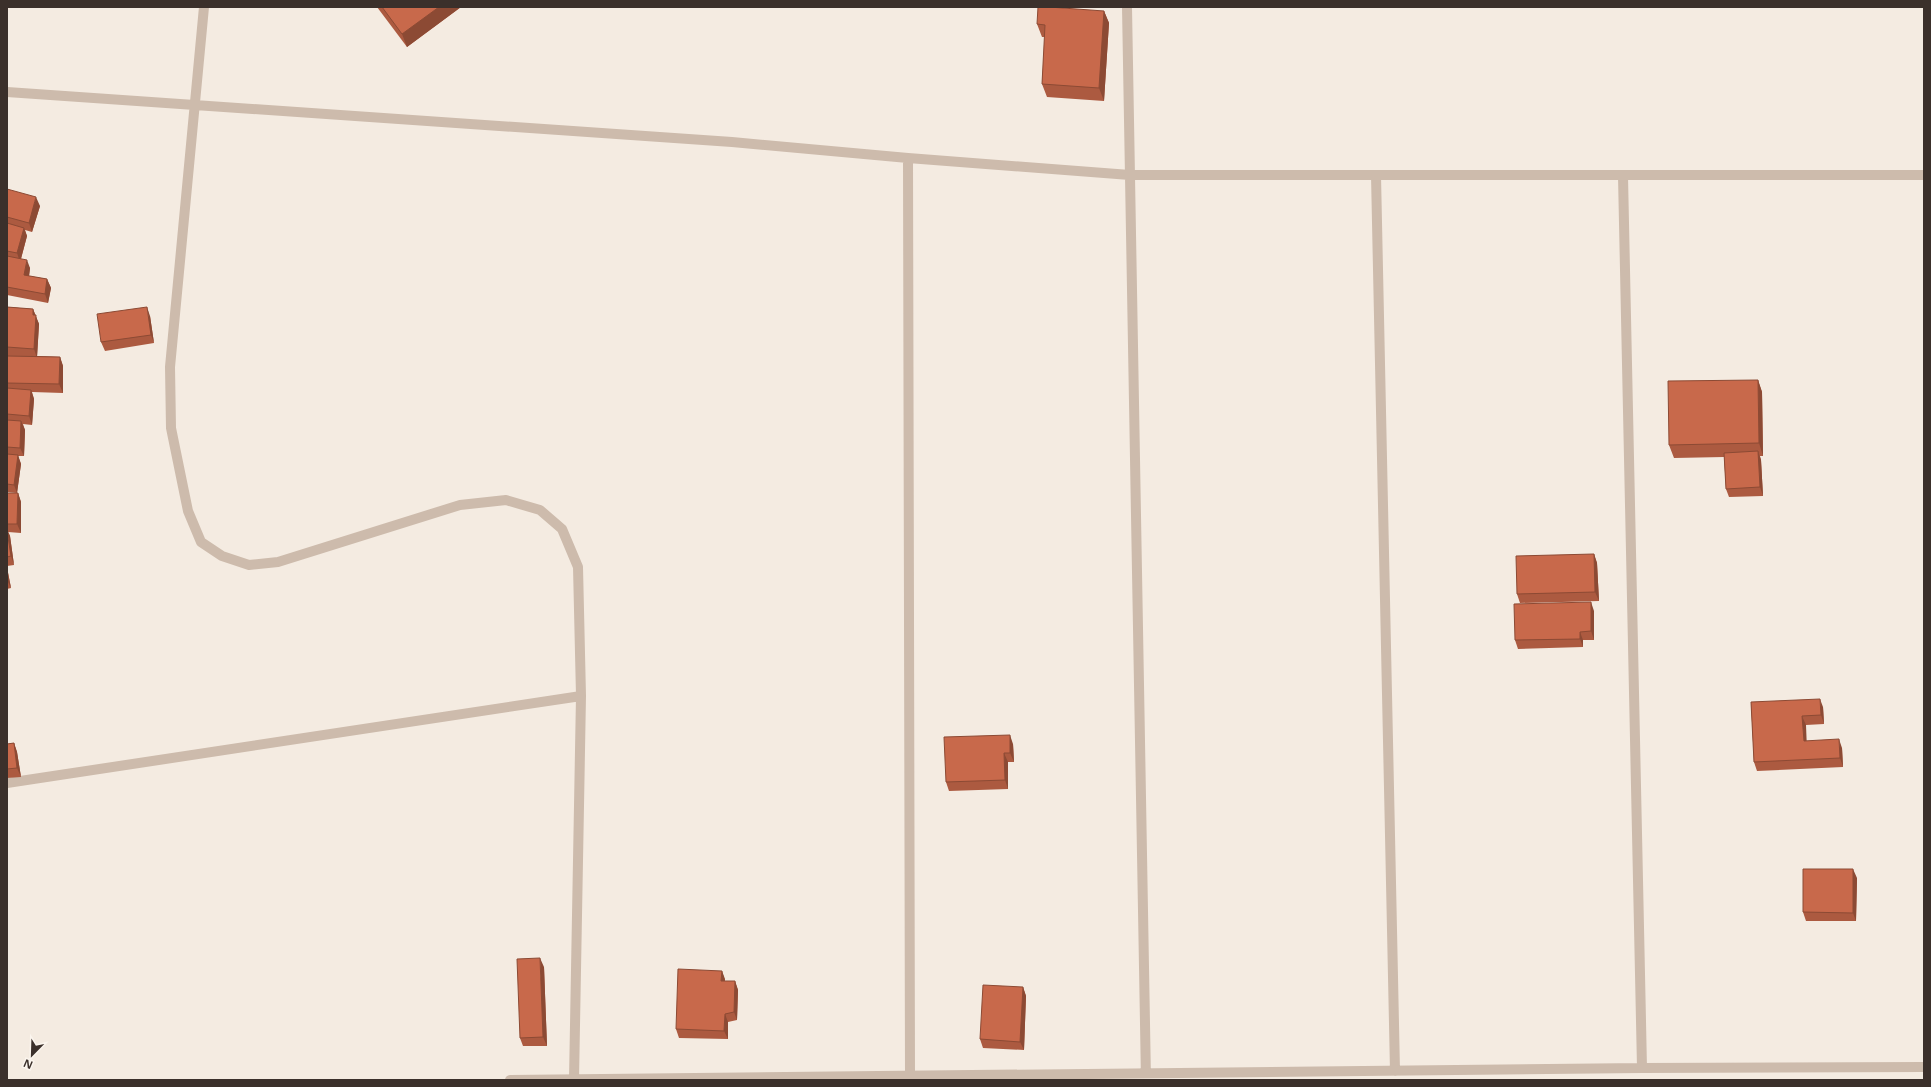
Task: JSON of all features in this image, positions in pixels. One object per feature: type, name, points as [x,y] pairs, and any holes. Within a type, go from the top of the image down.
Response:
[{"type":"street","points":[[204,7],[196,105],[170,367],[171,428],[188,511],[201,542],[222,556],[249,565],[278,562],[460,505],[506,500],[540,510],[562,529],[578,567],[582,696],[574,1080]]},
{"type":"street","points":[[1127,7],[1146,1077]]},
{"type":"street","points":[[7,92],[732,142],[908,158],[1130,175],[1924,175]]},
{"type":"street","points":[[908,158],[910,1076]]},
{"type":"street","points":[[1376,175],[1395,1071]]},
{"type":"street","points":[[1623,176],[1642,1068]]},
{"type":"street","points":[[7,783],[582,696]]},
{"type":"street","points":[[510,1080],[910,1076],[1146,1077],[1395,1071],[1642,1068],[1924,1068]]},
{"type":"building","points":[[382,7],[439,7],[402,34]]},
{"type":"building","points":[[1038,7],[1104,11],[1099,88],[1042,84],[1045,25],[1037,24]]},
{"type":"building","points":[[7,189],[36,197],[29,223],[7,217]]},
{"type":"building","points":[[7,223],[24,228],[17,253],[7,251]]},
{"type":"building","points":[[7,256],[27,260],[24,275],[47,279],[45,294],[7,287]]},
{"type":"building","points":[[7,307],[33,309],[33,315],[36,315],[34,349],[7,347]]},
{"type":"building","points":[[147,307],[151,335],[101,342],[97,314]]},
{"type":"building","points":[[7,356],[60,357],[59,384],[7,383]]},
{"type":"building","points":[[1758,380],[1759,443],[1669,445],[1668,381]]},
{"type":"building","points":[[7,388],[31,390],[29,416],[7,414]]},
{"type":"building","points":[[7,420],[21,421],[20,448],[7,447]]},
{"type":"building","points":[[1758,451],[1760,487],[1726,489],[1724,453]]},
{"type":"building","points":[[7,454],[18,455],[14,485],[7,484]]},
{"type":"building","points":[[7,493],[18,493],[17,524],[7,524]]},
{"type":"building","points":[[7,531],[11,556],[7,557]]},
{"type":"building","points":[[1594,554],[1595,592],[1517,594],[1516,556]]},
{"type":"building","points":[[1591,602],[1591,631],[1580,632],[1580,639],[1515,640],[1514,604]]},
{"type":"building","points":[[1820,699],[1821,715],[1802,716],[1804,741],[1839,739],[1840,758],[1754,762],[1751,702]]},
{"type":"building","points":[[1010,735],[1010,753],[1004,753],[1005,780],[946,782],[944,737]]},
{"type":"building","points":[[14,743],[17,768],[7,769],[7,744]]},
{"type":"building","points":[[1803,869],[1853,869],[1853,913],[1803,912]]},
{"type":"building","points":[[540,958],[543,1037],[520,1038],[517,959]]},
{"type":"building","points":[[678,969],[722,971],[721,981],[735,981],[734,1012],[725,1014],[724,1031],[676,1029]]},
{"type":"building","points":[[983,985],[1023,987],[1020,1042],[980,1039]]}]
